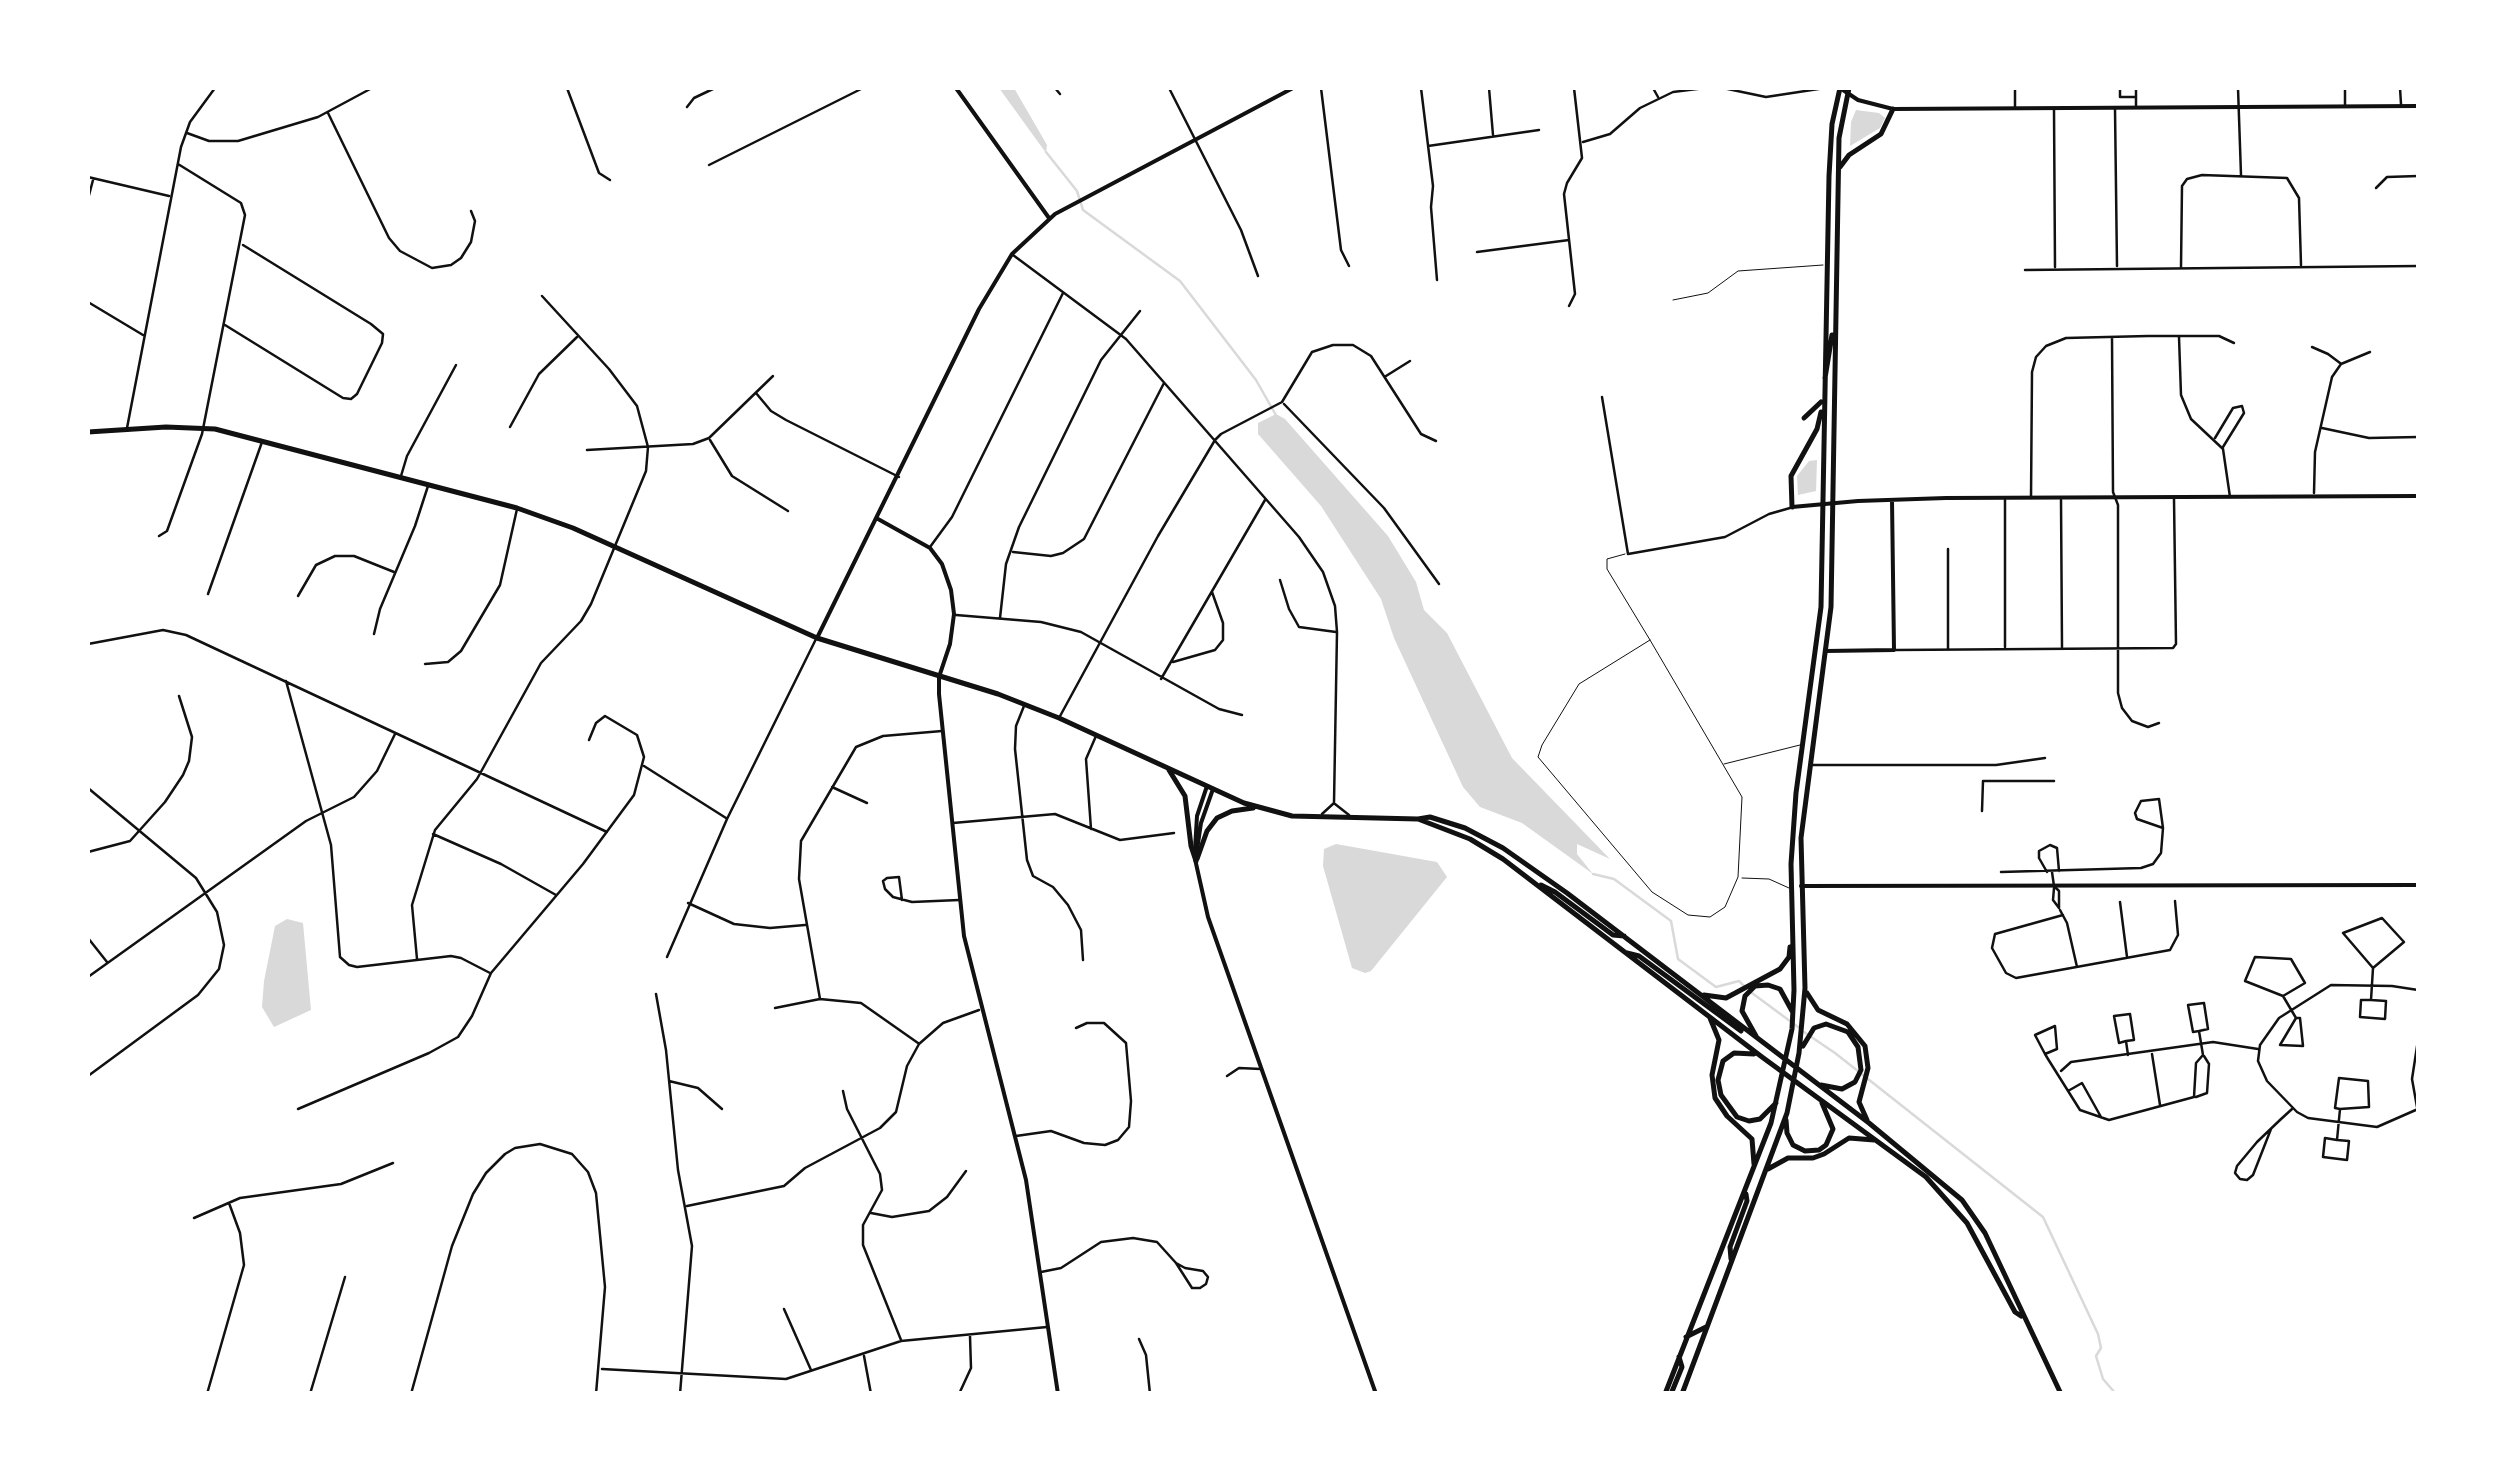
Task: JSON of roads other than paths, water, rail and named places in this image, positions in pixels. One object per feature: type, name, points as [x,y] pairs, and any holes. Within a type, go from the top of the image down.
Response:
[{"type":"main road","points":[[1668,1394],[1682,1367],[1679,1357],[1778,1101],[1792,1029],[1791,890],[1796,794],[1822,607],[1826,265],[1831,131],[1840,88]]},
{"type":"main road","points":[[1682,1394],[1786,1113],[1805,1033],[1800,838],[1831,604],[1838,170],[1841,121],[1848,90]]},
{"type":"main road","points":[[1838,170],[1849,155],[1881,134],[1893,109]]},
{"type":"main road","points":[[1823,380],[1828,371],[1835,310]]},
{"type":"main road","points":[[1804,418],[1823,400]]},
{"type":"main road","points":[[1792,507],[1791,476],[1817,430],[1823,400]]},
{"type":"main road","points":[[88,432],[203,428],[517,508],[617,547],[817,638],[1059,718],[1258,808],[1315,817],[1430,816],[1482,836],[1612,934],[1627,953],[1708,1016],[1926,1177],[1948,1199],[1980,1245],[2015,1312],[2023,1318]]},
{"type":"main road","points":[[1167,767],[1185,796],[1190,846],[1196,862]]},
{"type":"main road","points":[[1196,862],[1207,831],[1218,818],[1232,811],[1258,808]]},
{"type":"main road","points":[[1418,819],[1485,847],[1612,934],[1624,936],[1869,1123],[1962,1200],[1985,1233],[2061,1394]]},
{"type":"main road","points":[[1758,1038],[1743,1015],[1743,1000],[1747,989],[1782,967],[1789,956],[1792,934]]},
{"type":"main road","points":[[1624,936],[1622,942],[1627,953]]},
{"type":"main road","points":[[1627,953],[1639,956],[1720,1017],[1758,1038]]},
{"type":"main road","points":[[1698,994],[1726,998],[1760,985],[1775,986],[1793,1015]]},
{"type":"main road","points":[[1804,988],[1818,1010],[1847,1024],[1861,1039],[1868,1057],[1859,1102],[1869,1123]]},
{"type":"main road","points":[[1708,1016],[1719,1040],[1712,1075],[1716,1098],[1727,1116],[1754,1143],[1753,1172]]},
{"type":"main road","points":[[1805,1033],[1826,1024],[1848,1032],[1858,1048],[1862,1075]]},
{"type":"main road","points":[[1762,1057],[1742,1052],[1727,1057],[1719,1074],[1721,1096],[1733,1113],[1748,1121],[1760,1119],[1778,1101]]},
{"type":"main road","points":[[1817,1084],[1842,1088],[1862,1075]]},
{"type":"main road","points":[[1786,1113],[1787,1133],[1794,1145],[1804,1151],[1819,1150],[1826,1145],[1833,1129],[1820,1100]]},
{"type":"main road","points":[[1766,1171],[1788,1158],[1814,1158],[1849,1138],[1876,1140]]},
{"type":"main road","points":[[1732,1262],[1729,1252],[1747,1201],[1745,1191]]},
{"type":"main road","points":[[1686,1338],[1706,1327]]},
{"type":"street","points":[[126,429],[186,132],[196,112],[216,88]]},
{"type":"street","points":[[186,132],[209,141],[238,141],[328,113],[372,88]]},
{"type":"street","points":[[568,88],[599,172],[610,180]]},
{"type":"street","points":[[687,107],[694,98],[715,88]]},
{"type":"street","points":[[710,165],[863,88]]},
{"type":"street","points":[[956,88],[1050,218]]},
{"type":"street","points":[[1055,88],[1060,94]]},
{"type":"street","points":[[1169,88],[1241,230],[1258,276]]},
{"type":"street","points":[[667,957],[727,819],[979,309],[1012,254],[1050,218],[1084,197],[1293,88]]},
{"type":"street","points":[[1321,88],[1342,250],[1350,266]]},
{"type":"street","points":[[1422,88],[1437,280]]},
{"type":"street","points":[[1489,88],[1493,135]]},
{"type":"street","points":[[1569,306],[1575,294],[1564,188],[1582,163],[1574,88]]},
{"type":"street","points":[[1653,88],[1658,98]]},
{"type":"street","points":[[1581,142],[1610,134],[1658,98],[1705,88]]},
{"type":"street","points":[[1723,88],[1766,96],[1825,88]]},
{"type":"street","points":[[1840,88],[1873,105],[1893,109],[2418,106]]},
{"type":"street","points":[[2014,88],[2014,108]]},
{"type":"street","points":[[2120,88],[2120,97],[2136,97]]},
{"type":"street","points":[[2136,88],[2136,108]]},
{"type":"street","points":[[2238,88],[2241,176]]},
{"type":"street","points":[[2346,88],[2346,106]]},
{"type":"street","points":[[2400,88],[2400,106]]},
{"type":"street","points":[[2115,108],[2117,268]]},
{"type":"street","points":[[2054,109],[2055,270]]},
{"type":"street","points":[[328,113],[389,238],[400,251],[432,268],[451,265],[471,242],[475,221],[471,211]]},
{"type":"street","points":[[1428,146],[1539,130]]},
{"type":"street","points":[[158,536],[167,531],[203,428],[245,214],[243,206],[178,164]]},
{"type":"street","points":[[2180,268],[2181,190],[2184,182],[2202,175],[2280,176],[2293,184],[2300,208],[2300,267]]},
{"type":"street","points":[[2376,188],[2387,177],[2418,176]]},
{"type":"street","points":[[88,199],[90,178],[170,197]]},
{"type":"street","points":[[1477,252],[1569,240]]},
{"type":"street","points":[[224,324],[334,394],[351,399],[358,394],[382,343],[383,334],[240,243]]},
{"type":"street","points":[[1012,254],[1120,333],[1299,536],[1324,572],[1335,606],[1337,632],[1334,803],[1328,812],[1315,817]]},
{"type":"street","points":[[2025,270],[2418,266]]},
{"type":"street","points":[[930,548],[952,517],[1063,292]]},
{"type":"street","points":[[417,959],[412,905],[433,834],[481,772],[540,663],[581,621],[640,493],[648,447],[637,406],[542,296]]},
{"type":"street","points":[[88,302],[144,335]]},
{"type":"street","points":[[1000,618],[1010,551],[1101,360],[1140,311]]},
{"type":"street","points":[[510,428],[540,374],[578,336]]},
{"type":"street","points":[[2179,336],[2180,395],[2191,419],[2223,449],[2230,496]]},
{"type":"street","points":[[2031,499],[2032,372],[2036,357],[2046,346],[2058,339],[2179,336],[2219,336],[2234,343]]},
{"type":"street","points":[[2112,338],[2118,694],[2122,708],[2140,725],[2159,723]]},
{"type":"street","points":[[1059,718],[1215,440],[1282,402],[1312,352],[1333,344],[1354,346],[1371,356],[1421,434],[1436,441]]},
{"type":"street","points":[[2312,348],[2341,364]]},
{"type":"street","points":[[2314,495],[2315,452],[2332,377],[2341,364],[2370,352]]},
{"type":"street","points":[[1384,377],[1410,361]]},
{"type":"street","points":[[401,477],[407,456],[456,364]]},
{"type":"street","points":[[587,450],[693,444],[710,438],[773,376]]},
{"type":"street","points":[[1010,551],[1052,556],[1084,538],[1165,381]]},
{"type":"street","points":[[756,394],[786,420],[899,477]]},
{"type":"street","points":[[1602,397],[1628,554],[1725,537],[1769,514],[1833,502],[2418,496]]},
{"type":"street","points":[[1282,402],[1384,508],[1439,584]]},
{"type":"street","points":[[2214,439],[2233,408],[2242,406],[2244,413],[2223,449]]},
{"type":"street","points":[[2321,428],[2369,438],[2418,437]]},
{"type":"street","points":[[710,438],[732,476],[788,512]]},
{"type":"street","points":[[208,594],[262,440]]},
{"type":"street","points":[[374,634],[428,484]]},
{"type":"street","points":[[2005,498],[2005,649]]},
{"type":"street","points":[[1826,651],[2174,647],[2174,498]]},
{"type":"street","points":[[1161,679],[1265,499]]},
{"type":"street","points":[[2062,499],[2062,649]]},
{"type":"street","points":[[1892,500],[1894,650]]},
{"type":"street","points":[[425,664],[455,658],[500,585],[517,508]]},
{"type":"street","points":[[878,519],[930,548],[948,580],[954,614],[950,644],[939,677],[967,957],[1015,1137],[1058,1394]]},
{"type":"street","points":[[1948,549],[1948,650]]},
{"type":"street","points":[[298,596],[316,565],[335,556],[354,556],[396,573]]},
{"type":"street","points":[[1280,580],[1299,626],[1337,632]]},
{"type":"street","points":[[1170,663],[1220,646],[1223,623],[1211,590]]},
{"type":"street","points":[[954,614],[1064,626],[1219,709],[1242,715]]},
{"type":"street","points":[[88,644],[175,631],[608,833]]},
{"type":"street","points":[[286,682],[334,861],[340,957],[349,966],[357,967],[461,958],[491,973]]},
{"type":"street","points":[[88,852],[118,846],[138,834],[189,762],[192,736],[179,696]]},
{"type":"street","points":[[1024,704],[1015,736],[1030,870],[1068,904],[1080,930],[1082,960]]},
{"type":"street","points":[[298,1109],[458,1037],[491,973],[608,833],[634,795],[643,765],[643,748],[637,735],[615,720],[600,718],[589,740]]},
{"type":"street","points":[[820,999],[806,924],[799,853],[806,830],[849,755],[867,740],[943,731]]},
{"type":"street","points":[[88,978],[322,812],[346,802],[378,771],[396,732]]},
{"type":"street","points":[[1091,830],[1086,759],[1097,734]]},
{"type":"street","points":[[1808,765],[1996,765],[2044,758]]},
{"type":"street","points":[[643,765],[727,819]]},
{"type":"street","points":[[1982,811],[1983,782],[2054,781]]},
{"type":"street","points":[[1210,787],[1196,816],[1196,862],[1208,917],[1376,1394]]},
{"type":"street","points":[[88,788],[138,834],[188,870],[207,893],[221,922],[224,945],[219,969],[210,984],[178,1012],[88,1076]]},
{"type":"street","points":[[832,788],[866,803]]},
{"type":"street","points":[[2001,872],[2150,866],[2161,853],[2163,828],[2159,799],[2141,801],[2135,812],[2137,819],[2163,828]]},
{"type":"street","points":[[1334,803],[1354,817]]},
{"type":"street","points":[[952,823],[1055,814],[1120,840],[1174,833]]},
{"type":"street","points":[[433,834],[501,864],[557,896]]},
{"type":"street","points":[[2059,872],[2057,848],[2050,845],[2039,851],[2038,858],[2050,872],[2053,900],[2063,915],[2076,967]]},
{"type":"street","points":[[902,900],[899,877],[886,878],[885,889],[902,900],[960,900]]},
{"type":"street","points":[[1801,886],[2418,885]]},
{"type":"street","points":[[2063,915],[1998,931],[1992,948],[2006,973],[2016,978],[2173,947],[2178,936],[2175,901]]},
{"type":"street","points":[[2120,902],[2127,958]]},
{"type":"street","points":[[688,903],[734,924],[770,928],[806,924]]},
{"type":"street","points":[[2371,1000],[2373,968],[2343,932],[2382,918],[2404,942],[2373,968]]},
{"type":"street","points":[[88,938],[108,963]]},
{"type":"street","points":[[2283,996],[2306,983],[2291,959],[2255,957],[2245,981],[2283,996],[2296,1018],[2300,1018],[2304,1046],[2280,1045],[2296,1018]]},
{"type":"street","points":[[2418,990],[2337,983],[2274,1022],[2258,1061],[2262,1075],[2308,1118],[2383,1126],[2418,1110],[2412,1079],[2418,1040]]},
{"type":"street","points":[[656,994],[692,1266],[680,1394]]},
{"type":"street","points":[[776,1008],[820,999],[861,1003],[919,1044]]},
{"type":"street","points":[[2360,1000],[2371,1000],[2386,1001],[2385,1018],[2360,1017],[2360,1000]]},
{"type":"street","points":[[2204,1002],[2208,1029],[2199,1030],[2193,1032],[2188,1005],[2204,1002]]},
{"type":"street","points":[[685,1206],[784,1186],[805,1168],[880,1128],[896,1112],[907,1066],[919,1044],[942,1023],[981,1010]]},
{"type":"street","points":[[2130,1014],[2134,1040],[2126,1042],[2119,1043],[2114,1016],[2130,1014]]},
{"type":"street","points":[[1015,1137],[1050,1130],[1105,1146],[1118,1140],[1129,1127],[1126,1043],[1104,1022],[1076,1028]]},
{"type":"street","points":[[2046,1054],[2057,1050],[2056,1026],[2035,1034],[2046,1054],[2080,1110],[2110,1120],[2207,1093],[2209,1064],[2203,1055],[2199,1030]]},
{"type":"street","points":[[2126,1042],[2128,1056]]},
{"type":"street","points":[[2059,1073],[2071,1062],[2202,1044],[2226,1042],[2260,1050]]},
{"type":"street","points":[[2151,1053],[2160,1106]]},
{"type":"street","points":[[2194,1097],[2196,1063],[2203,1055]]},
{"type":"street","points":[[1227,1076],[1239,1068],[1262,1069]]},
{"type":"street","points":[[2339,1078],[2368,1081],[2369,1107],[2340,1108],[2335,1108],[2339,1078]]},
{"type":"street","points":[[669,1081],[698,1088],[722,1108]]},
{"type":"street","points":[[2068,1090],[2082,1083],[2102,1118]]},
{"type":"street","points":[[843,1091],[847,1109],[882,1182],[862,1232],[865,1255],[892,1312],[901,1342]]},
{"type":"street","points":[[2270,1129],[2253,1176],[2240,1179],[2237,1166],[2270,1129],[2293,1108]]},
{"type":"street","points":[[2337,1140],[2340,1108]]},
{"type":"street","points":[[2325,1138],[2337,1140],[2349,1141],[2347,1160],[2322,1157],[2325,1138]]},
{"type":"street","points":[[411,1394],[430,1319],[466,1209],[494,1162],[515,1148],[530,1144],[552,1145],[572,1154],[593,1183],[605,1287],[596,1394]]},
{"type":"street","points":[[194,1218],[257,1194],[342,1184],[393,1162]]},
{"type":"street","points":[[870,1212],[892,1217],[929,1212],[947,1197],[966,1170]]},
{"type":"street","points":[[207,1394],[244,1264],[240,1233],[229,1203]]},
{"type":"street","points":[[1040,1272],[1061,1268],[1100,1242],[1133,1238],[1157,1242],[1192,1288],[1206,1284],[1208,1278],[1202,1271],[1176,1263]]},
{"type":"street","points":[[310,1394],[345,1277]]},
{"type":"street","points":[[784,1310],[811,1372]]},
{"type":"street","points":[[598,1369],[776,1379],[811,1372],[901,1342],[1048,1327]]},
{"type":"street","points":[[959,1394],[970,1374],[970,1334]]},
{"type":"street","points":[[1140,1338],[1150,1394]]},
{"type":"street","points":[[863,1354],[871,1394]]},
{"type":"lane","points":[[1673,300],[1708,292],[1738,271],[1826,265]]},
{"type":"lane","points":[[1628,554],[1610,557],[1606,566],[1650,640],[1723,764],[1744,803],[1738,878],[1726,907],[1710,917],[1688,915],[1663,902],[1538,757],[1579,684],[1650,640]]},
{"type":"lane","points":[[1723,764],[1803,744]]},
{"type":"lane","points":[[1738,878],[1769,879],[1791,890]]},
{"type":"waterway","points":[[1046,152],[1077,191],[1083,210],[1180,281],[1256,380],[1277,417]]},
{"type":"waterway","points":[[1593,874],[1614,879],[1671,921],[1678,959],[1716,987],[1739,981],[1746,988]]},
{"type":"waterway","points":[[1752,993],[1798,1027]]},
{"type":"waterway","points":[[1804,1032],[2043,1217],[2098,1334],[2101,1348],[2096,1356],[2103,1379],[2116,1394]]}]
